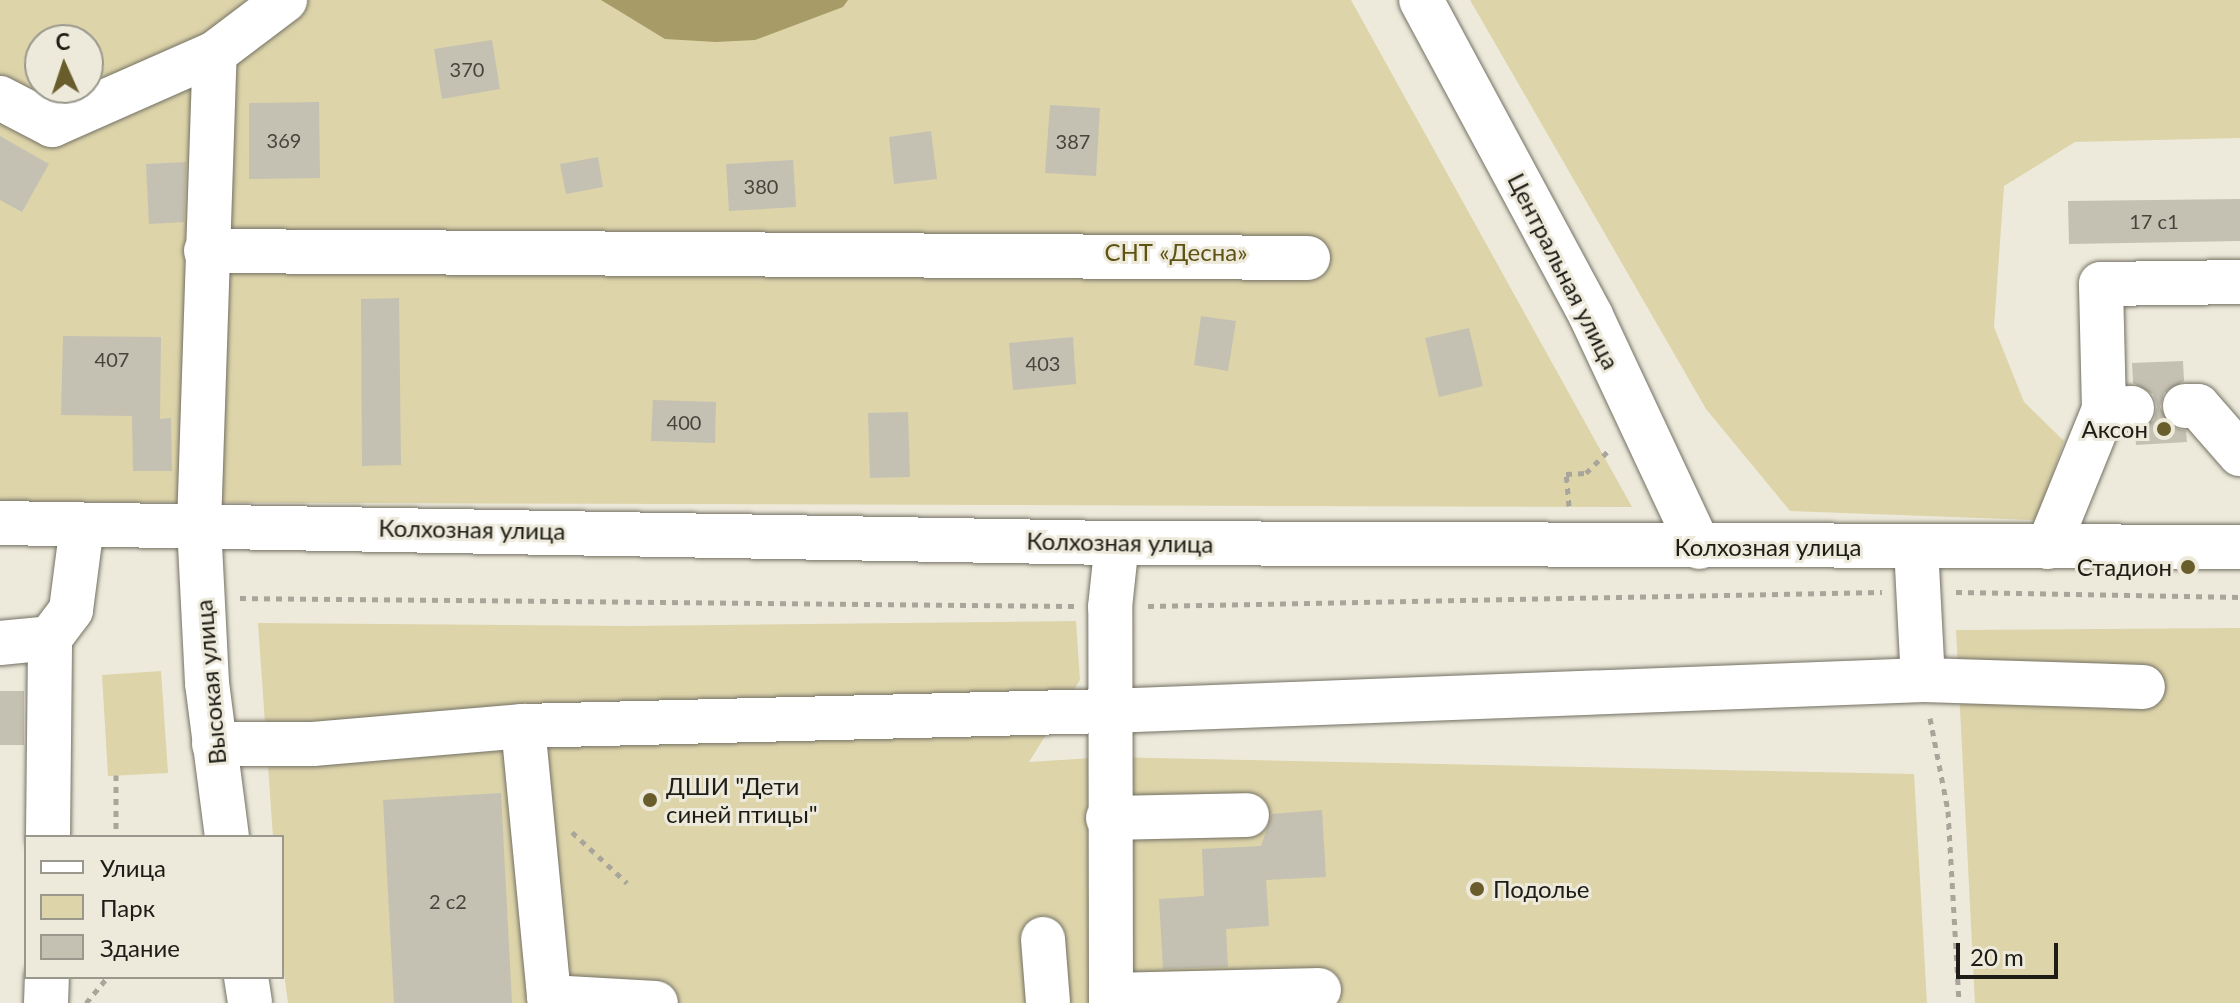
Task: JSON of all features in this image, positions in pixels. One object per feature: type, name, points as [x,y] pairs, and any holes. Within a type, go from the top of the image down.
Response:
[{"type":"street","points":[[0,98],[52,125],[215,53],[285,0]]},
{"type":"street","name":"Центральная улица","points":[[1421,0],[1591,316],[1699,547]]},
{"type":"street","name":"Высокая улица","points":[[215,53],[199,526],[214,744],[227,835]]},
{"type":"street","points":[[206,251],[1308,258]]},
{"type":"street","points":[[2048,547],[2119,409],[2101,284],[2240,282]]},
{"type":"street","points":[[2185,406],[2198,406],[2240,454]]},
{"type":"street","name":"Колхозная улица","points":[[0,523],[1117,543],[2240,547]]},
{"type":"street","points":[[48,835],[50,638],[71,610],[82,525]]},
{"type":"street","points":[[1117,543],[1110,607],[1108,818],[1111,999],[1319,990]]},
{"type":"street","points":[[1916,547],[1923,680]]},
{"type":"street","points":[[0,643],[50,638]]},
{"type":"street","points":[[214,744],[313,744],[523,726],[1109,711],[1923,680],[2143,687]]},
{"type":"street","points":[[523,726],[549,997],[656,1003]]},
{"type":"street","points":[[1108,818],[1247,815]]},
{"type":"street","points":[[1043,939],[1048,1003]]},
{"type":"street","points":[[46,1003],[47,979]]},
{"type":"street","points":[[246,979],[250,1003]]},
{"type":"path","points":[[203,598],[1110,607],[1917,591],[2240,597]]},
{"type":"path","points":[[1923,680],[1948,811],[1959,1003]]},
{"type":"path","points":[[116,775],[116,835]]},
{"type":"path","points":[[529,793],[627,883]]},
{"type":"path","points":[[86,1003],[106,979]]},
{"type":"green space","name":"СНТ «Десна»","points":[[0,0],[1351,0],[1632,507],[0,502]]},
{"type":"green space","points":[[1470,0],[2240,0],[2240,138],[2075,142],[2004,186],[1994,327],[2024,402],[2064,441],[2037,520],[1790,511],[1706,409]]},
{"type":"green space","points":[[1076,621],[1080,680],[1029,762],[1108,757],[1914,774],[1927,1003],[288,1003],[284,973],[284,835],[273,835],[258,623],[630,626]]},
{"type":"green space","points":[[2240,628],[2240,1003],[1975,1003],[1956,630]]},
{"type":"green space","points":[[161,671],[168,773],[108,776],[102,675]]},
{"type":"shaded area","points":[[601,0],[848,0],[843,7],[755,40],[716,42],[665,39]]},
{"type":"building","points":[[492,40],[500,89],[442,99],[434,49]]},
{"type":"building","points":[[319,102],[320,178],[249,179],[249,103]]},
{"type":"building","points":[[1050,105],[1100,108],[1096,176],[1045,173]]},
{"type":"building","points":[[931,131],[937,179],[894,184],[889,137]]},
{"type":"building","points":[[0,136],[49,164],[22,212],[0,200]]},
{"type":"building","points":[[598,157],[603,187],[566,194],[560,164]]},
{"type":"building","points":[[793,160],[796,207],[729,211],[726,164]]},
{"type":"building","points":[[186,162],[184,222],[149,224],[146,164]]},
{"type":"building","points":[[2240,199],[2240,241],[2069,244],[2068,201]]},
{"type":"building","points":[[399,298],[401,465],[362,466],[361,299]]},
{"type":"building","points":[[1201,316],[1236,321],[1228,371],[1194,365]]},
{"type":"building","points":[[1469,328],[1483,386],[1439,397],[1425,338]]},
{"type":"building","points":[[63,336],[161,337],[160,419],[171,418],[172,471],[133,471],[132,416],[61,415]]},
{"type":"building","points":[[1073,337],[1076,384],[1013,390],[1009,343]]},
{"type":"building","points":[[2183,361],[2184,381],[2164,393],[2160,407],[2172,427],[2186,431],[2187,442],[2136,445],[2135,432],[2154,420],[2157,406],[2153,394],[2133,383],[2132,363]]},
{"type":"building","points":[[653,400],[716,402],[715,443],[651,441]]},
{"type":"building","points":[[908,412],[910,477],[870,478],[868,413]]},
{"type":"building","points":[[0,691],[24,691],[24,745],[0,745]]},
{"type":"building","points":[[501,793],[512,1003],[394,1003],[383,800]]},
{"type":"building","points":[[1322,810],[1326,877],[1266,880],[1269,926],[1226,929],[1228,967],[1163,969],[1159,899],[1204,896],[1202,849],[1261,846],[1272,814]]},
{"type":"place","name":"Аксон","points":[[2164,429]]},
{"type":"place","name":"Стадион","points":[[2188,567]]},
{"type":"place","name":"ДШИ \"Дети синей птицы\"","points":[[650,800]]},
{"type":"place","name":"Подолье","points":[[1477,889]]}]
